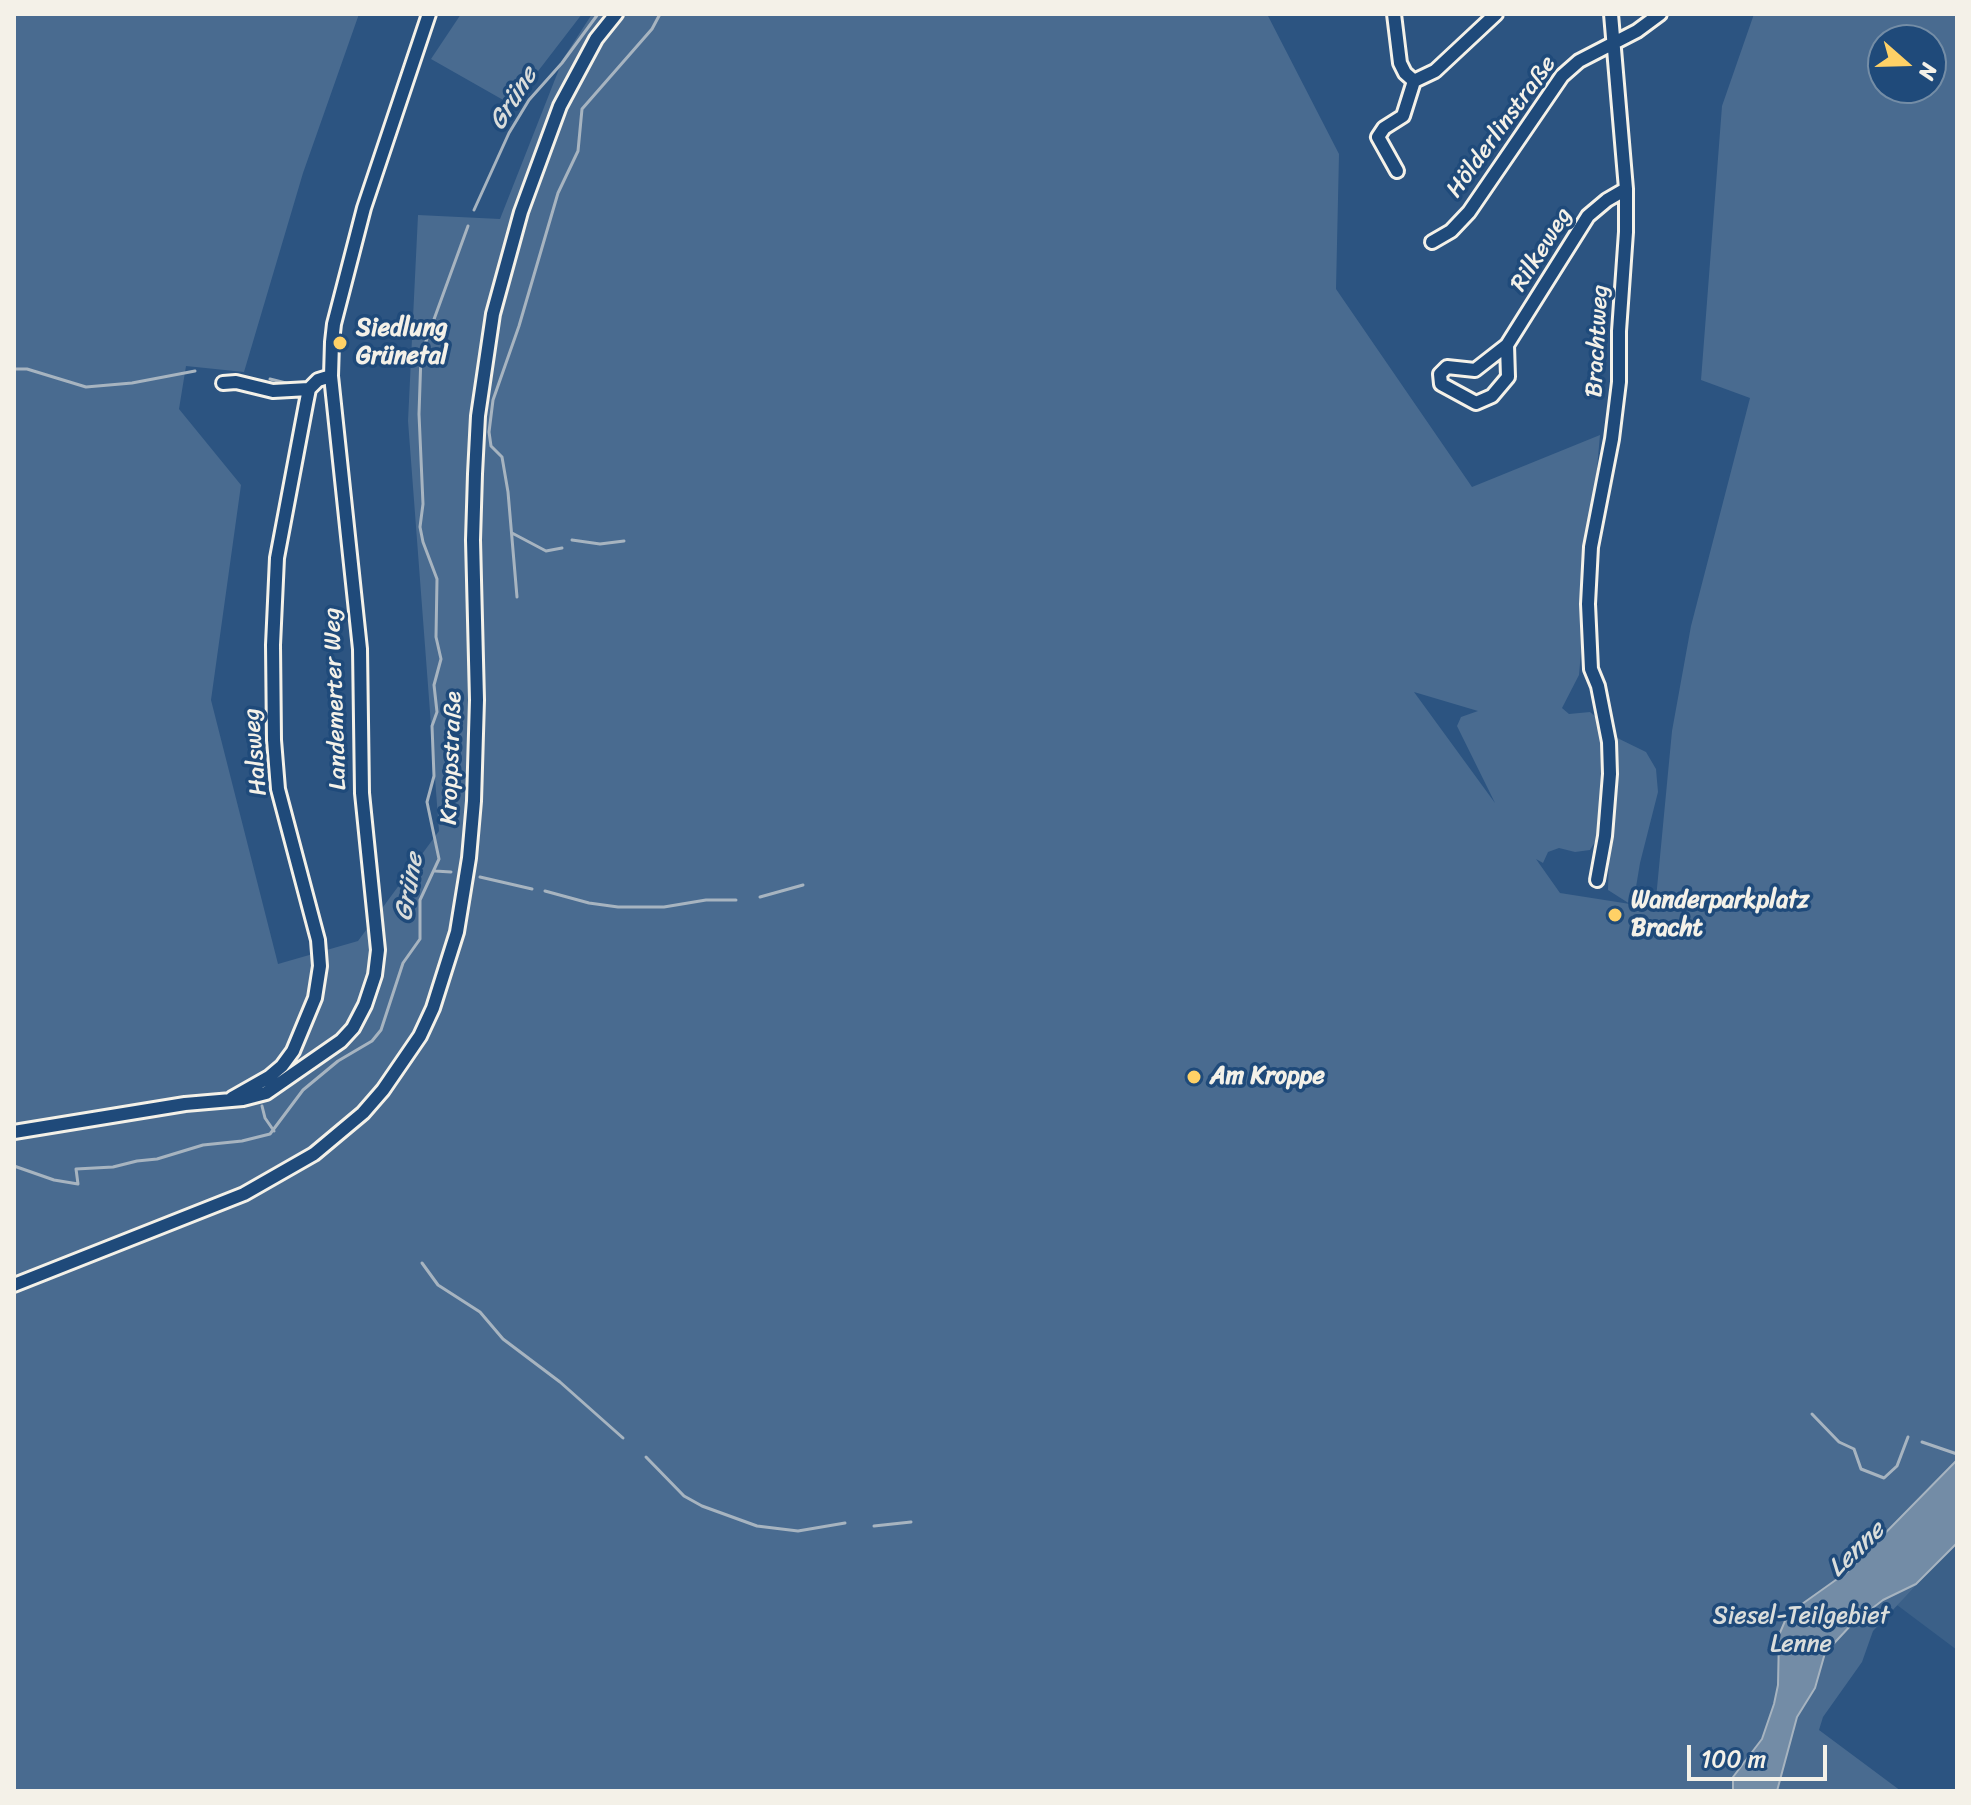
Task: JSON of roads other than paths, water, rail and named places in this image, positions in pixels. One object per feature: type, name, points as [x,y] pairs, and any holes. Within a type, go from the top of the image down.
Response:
[{"type":"street","name":"Landemerter Weg","points":[[14,1132],[266,1093],[332,1048],[353,1028],[365,1005],[375,975],[378,950],[362,793],[360,649],[331,376],[334,324],[364,208],[429,14]]},
{"type":"street","name":"Kroppstraße","points":[[14,1285],[244,1194],[314,1154],[363,1113],[420,1036],[433,1008],[457,932],[472,829],[477,700],[473,540],[476,460],[484,368],[493,314],[521,212],[560,106],[596,39],[616,14]]},
{"type":"street","points":[[1394,14],[1400,63],[1414,81]]},
{"type":"street","points":[[1397,171],[1378,137],[1384,128],[1403,116],[1414,81],[1435,71],[1496,14]]},
{"type":"street","name":"Brachtweg","points":[[1597,880],[1605,836],[1609,763],[1605,716],[1591,669],[1588,604],[1591,547],[1612,439],[1619,382],[1626,232],[1626,189],[1611,14]]},
{"type":"street","name":"Hölderlinstraße","points":[[1432,242],[1451,231],[1469,212],[1562,76],[1579,61],[1613,45],[1660,14]]},
{"type":"street","name":"Rilkeweg","points":[[1507,345],[1508,377],[1492,396],[1476,403],[1441,384],[1440,374],[1447,367],[1475,370],[1507,345],[1588,216],[1626,189]]},
{"type":"street","points":[[223,383],[236,382],[273,391],[309,389],[318,380],[331,376]]},
{"type":"street","name":"Halsweg","points":[[229,1100],[269,1077],[293,1051],[315,998],[320,966],[318,940],[278,789],[274,740],[273,645],[277,558],[309,389]]},
{"type":"waterway","name":"Grüne","points":[[474,210],[509,133],[529,100],[562,63],[598,14]]},
{"type":"waterway","points":[[517,597],[508,492],[502,457],[491,446],[489,432],[493,400],[519,326],[558,193],[578,151],[582,109],[652,29],[660,14]]},
{"type":"waterway","name":"Grüne","points":[[14,1166],[54,1180],[78,1184],[76,1169],[113,1167],[157,1159],[203,1145],[270,1134],[303,1090],[338,1061],[372,1041],[381,1030],[403,963],[420,939],[420,900],[439,859],[427,802],[434,776],[432,726],[437,712],[434,685],[441,659],[436,637],[437,579],[420,527],[423,504],[419,414],[421,355],[468,226]]},
{"type":"waterway","points":[[14,369],[27,369],[86,387],[132,383],[195,371]]},
{"type":"waterway","points":[[270,379],[290,384]]},
{"type":"waterway","points":[[512,533],[546,551],[562,548]]},
{"type":"waterway","points":[[572,540],[600,544],[624,541]]},
{"type":"waterway","points":[[435,871],[451,872]]},
{"type":"waterway","points":[[480,877],[532,889]]},
{"type":"waterway","points":[[760,897],[803,885]]},
{"type":"waterway","points":[[545,891],[618,907],[664,907],[706,900],[736,900]]},
{"type":"waterway","points":[[262,1106],[265,1118],[274,1131]]},
{"type":"waterway","points":[[422,1263],[438,1285],[480,1312],[503,1339],[560,1382],[623,1438]]},
{"type":"waterway","points":[[1812,1414],[1839,1442],[1854,1449],[1861,1469],[1884,1478],[1897,1466],[1908,1437]]},
{"type":"waterway","points":[[1922,1442],[1957,1454]]},
{"type":"waterway","points":[[646,1457],[684,1496],[702,1506],[757,1526],[798,1531],[845,1523]]},
{"type":"waterway","points":[[874,1526],[911,1522]]},
{"type":"place","name":"Siedlung Grünetal","points":[[340,343]]},
{"type":"place","name":"Wanderparkplatz Bracht","points":[[1615,915]]},
{"type":"place","name":"Am Kroppe","points":[[1194,1077]]},
{"type":"water label","name":"Lenne","points":[[1857,1550]]},
{"type":"park label","name":"Siesel-Teilgebiet Lenne","points":[[1801,1631]]}]
